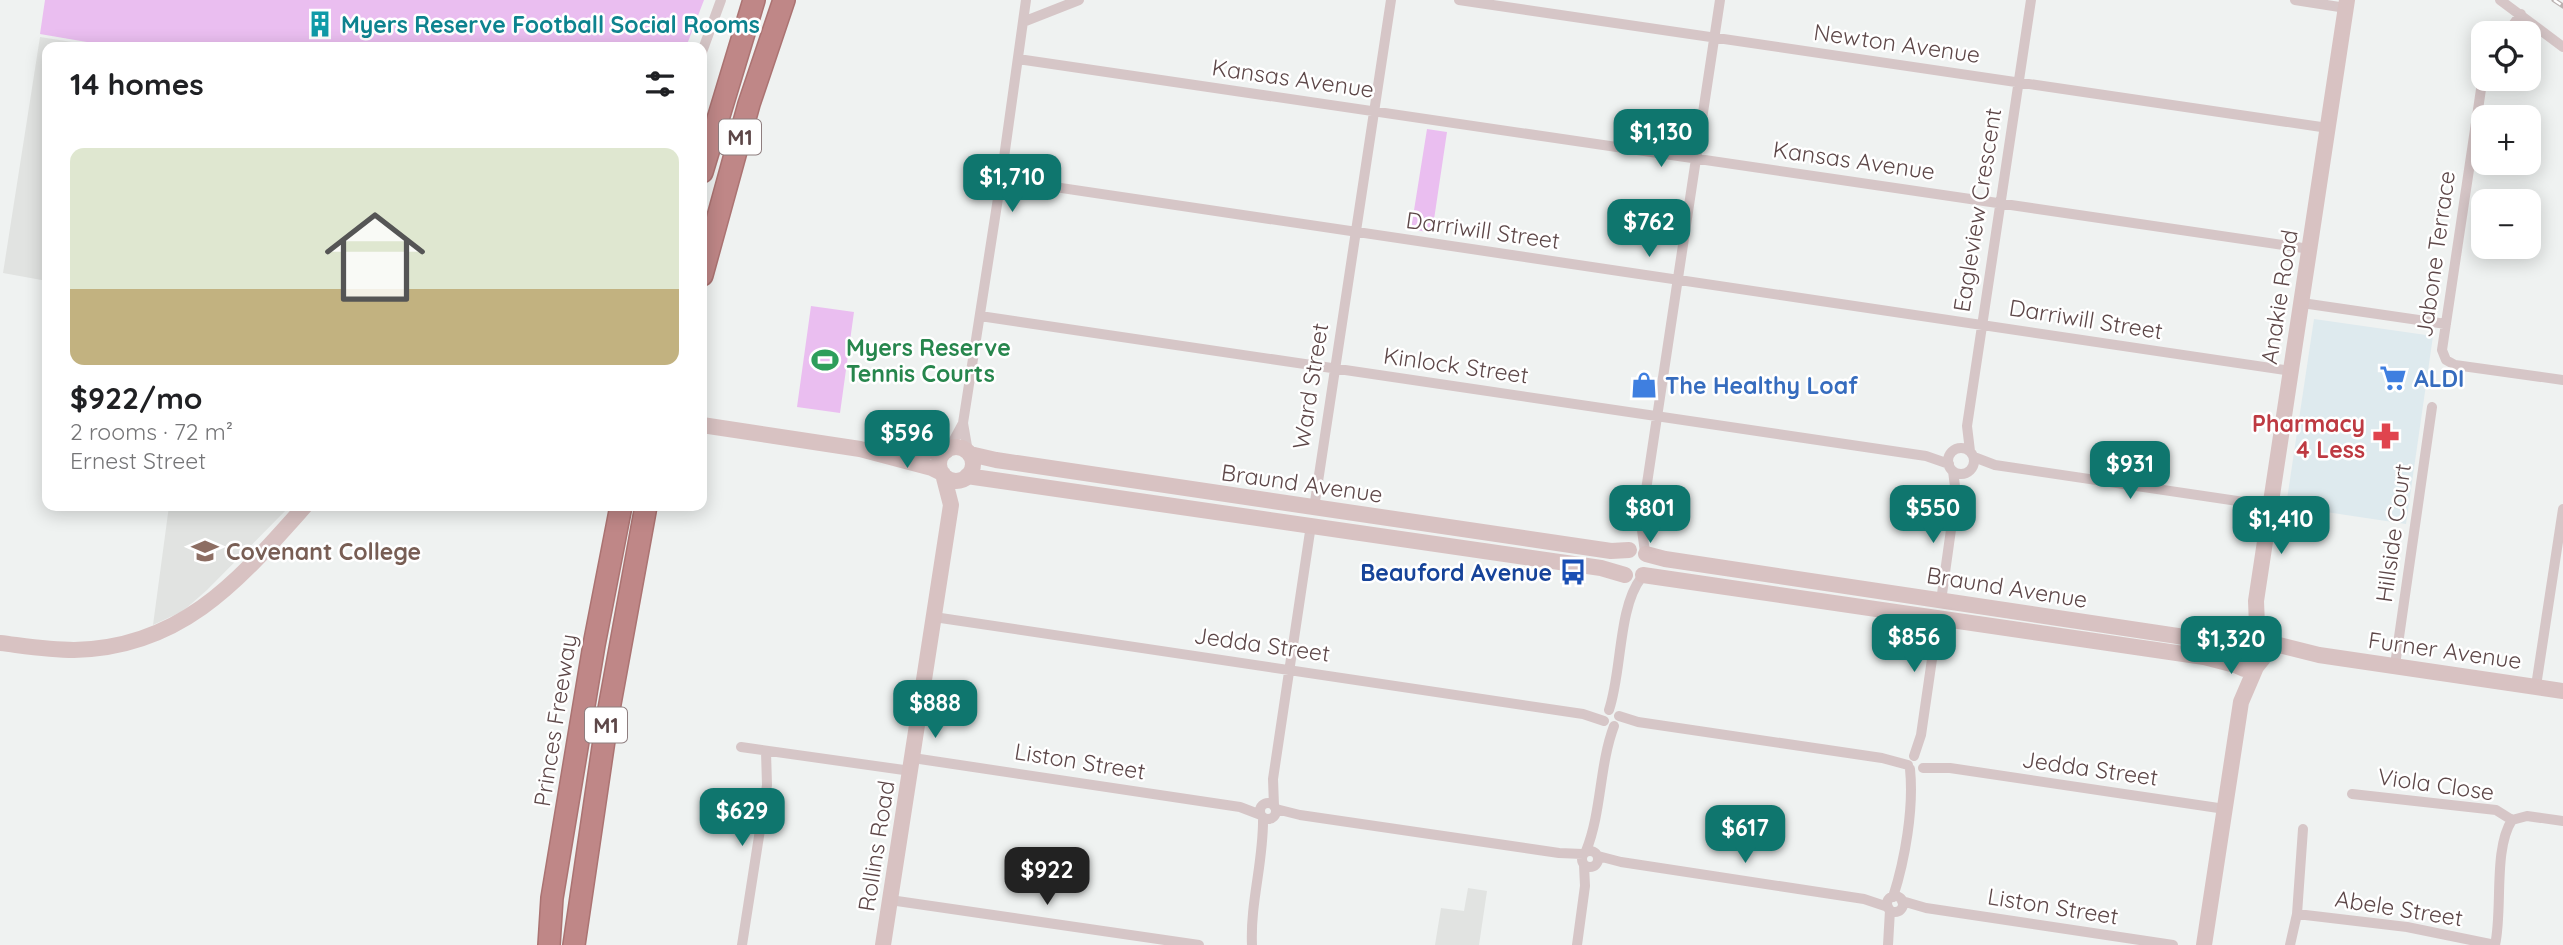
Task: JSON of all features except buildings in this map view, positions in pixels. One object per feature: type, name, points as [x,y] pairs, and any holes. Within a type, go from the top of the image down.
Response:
[{"type":"highway","name":"M1","points":[[707,155],[754,0]]},
{"type":"highway","name":"M1","points":[[707,257],[749,104],[784,0]]},
{"type":"highway","name":"Princes Freeway","points":[[547,945],[552,898],[594,645],[620,511]]},
{"type":"highway","name":"M1","points":[[574,945],[607,720],[645,511]]},
{"type":"street","points":[[706,42],[721,0]]},
{"type":"street","points":[[707,426],[860,449],[932,468],[954,481],[966,477],[972,464],[963,423],[1002,179],[1026,0]]},
{"type":"street","points":[[1023,22],[1079,0]]},
{"type":"street","name":"Ward Street","points":[[1251,945],[1251,926],[1391,0]]},
{"type":"street","name":"Newton Avenue","points":[[1459,0],[2328,128]]},
{"type":"street","points":[[1633,576],[1623,564],[1637,551],[1720,0]]},
{"type":"street","name":"Eagleview Crescent","points":[[1952,459],[1967,426],[2031,0]]},
{"type":"street","points":[[2295,0],[2347,4]]},
{"type":"street","points":[[2500,0],[2563,47]]},
{"type":"street","name":"Anakie Road","points":[[2263,641],[2257,625],[2256,601],[2347,4]]},
{"type":"street","points":[[2516,21],[2521,14]]},
{"type":"street","name":"Kansas Avenue","points":[[1018,59],[2310,249]]},
{"type":"street","name":"Jabone Terrace","points":[[2481,91],[2442,351],[2446,360],[2455,365],[2563,380]]},
{"type":"street","name":"Darriwill Street","points":[[1002,179],[2291,371]]},
{"type":"street","points":[[2302,303],[2446,324]]},
{"type":"street","name":"Kinlock Street","points":[[980,316],[1952,459]]},
{"type":"street","name":"Hillside Court","points":[[2395,665],[2432,407]]},
{"type":"street","points":[[942,474],[941,460],[963,423]]},
{"type":"street","name":"Eagleview Crescent","points":[[1967,426],[1972,454],[1969,471]]},
{"type":"street","points":[[860,449],[947,450],[958,447],[969,453]]},
{"type":"street","name":"Braund Avenue","points":[[969,453],[1009,462],[1314,508],[1611,551],[1637,551],[1665,559],[2192,638],[2239,639]]},
{"type":"street","points":[[1952,459],[1972,454],[1995,465],[2271,506]]},
{"type":"street","points":[[1952,459],[1969,471]]},
{"type":"street","points":[[1889,939],[1956,494],[1952,459]]},
{"type":"street","points":[[1956,494],[1969,471],[1995,465]]},
{"type":"street","name":"Rollins Road","points":[[942,474],[951,505]]},
{"type":"street","name":"Braund Avenue","points":[[966,477],[1311,525],[1612,570],[1633,576],[2204,657],[2236,666]]},
{"type":"street","name":"Rollins Road","points":[[883,945],[951,505],[966,477]]},
{"type":"street","points":[[2536,686],[2563,509]]},
{"type":"street","points":[[0,643],[55,650],[87,650],[127,643],[166,630],[194,615],[221,595],[300,511]]},
{"type":"street","points":[[1577,945],[1633,576],[1647,563],[1637,551]]},
{"type":"street","name":"Anakie Road","points":[[2239,639],[2256,601]]},
{"type":"street","name":"Jedda Street","points":[[934,617],[2225,809]]},
{"type":"street","points":[[2122,646],[2124,628]]},
{"type":"street","points":[[2204,945],[2241,702],[2265,652],[2263,641],[2251,635],[2239,639],[2233,655],[2241,702]]},
{"type":"street","name":"Furner Avenue","points":[[2263,641],[2319,655],[2563,691]]},
{"type":"street","name":"Furner Avenue","points":[[2257,667],[2284,656],[2319,655]]},
{"type":"street","points":[[2236,666],[2244,669],[2257,667]]},
{"type":"street","name":"Liston Street","points":[[741,747],[766,752],[912,764],[1300,815],[2173,945]]},
{"type":"street","points":[[742,945],[767,785],[766,752]]},
{"type":"street","name":"Viola Close","points":[[2352,794],[2496,810],[2512,820]]},
{"type":"street","points":[[2495,945],[2499,879],[2507,827],[2512,820],[2527,816],[2563,821]]},
{"type":"street","points":[[2290,945],[2297,914],[2303,829]]},
{"type":"street","points":[[890,900],[1199,945]]},
{"type":"street","name":"Abele Street","points":[[2297,914],[2407,928],[2495,945]]},
{"type":"street","name":"Ward Street","points":[[1244,945],[1251,926]]},
{"type":"street","points":[[1244,945],[1251,945]]},
{"type":"shaded area","points":[[45,0],[704,0],[688,42],[87,42],[40,34]]},
{"type":"shaded area","points":[[40,37],[72,42],[42,42],[42,280],[3,273]]},
{"type":"shaded area","points":[[1427,129],[1447,132],[1432,233],[1411,229]]},
{"type":"shaded area","name":"Myers Reserve Tennis Courts","points":[[811,306],[854,312],[840,413],[797,407]]},
{"type":"shaded area","points":[[2314,319],[2433,336],[2406,524],[2286,506]]},
{"type":"shaded area","name":"Covenant College","points":[[168,511],[285,511],[183,611],[153,625]]},
{"type":"shaded area","points":[[1468,888],[1487,891],[1479,945],[1435,945],[1441,908],[1464,911]]},
{"type":"railway","points":[[2554,0],[2563,6]]},
{"type":"place","name":"Myers Reserve Football Social Rooms","points":[[320,24]]},
{"type":"place","name":"Myers Reserve Tennis Courts","points":[[825,360]]},
{"type":"place","name":"ALDI","points":[[2393,378]]},
{"type":"place","name":"The Healthy Loaf","points":[[1644,385]]},
{"type":"place","name":"Pharmacy 4 Less","points":[[2386,436]]},
{"type":"place","name":"Covenant College","points":[[205,551]]},
{"type":"place","name":"Beauford Avenue","points":[[1573,572]]}]
